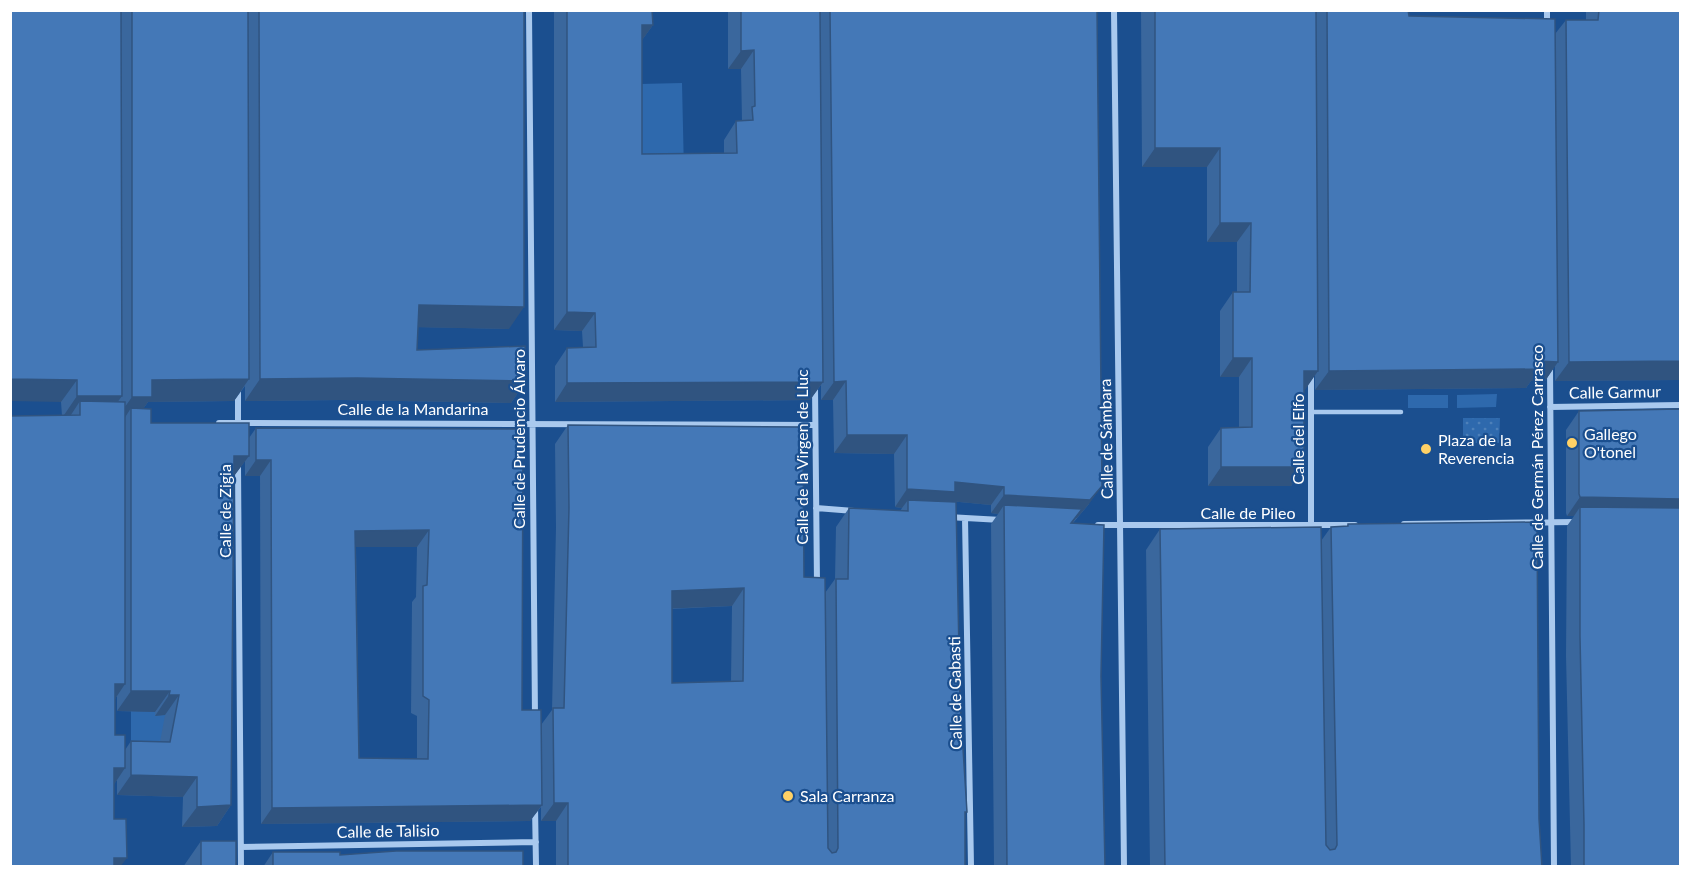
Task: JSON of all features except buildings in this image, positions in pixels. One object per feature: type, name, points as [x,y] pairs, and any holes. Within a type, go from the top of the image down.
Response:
[{"type":"street","name":"Calle de Prudencio Álvaro","points":[[529,10],[535,723]]},
{"type":"street","name":"Calle de Sámbara","points":[[1114,10],[1124,867]]},
{"type":"street","points":[[1547,10],[1547,34]]},
{"type":"street","name":"Calle de Germán Pérez Carrasco","points":[[1550,360],[1554,867]]},
{"type":"street","name":"Calle del Elfo","points":[[1311,365],[1311,535]]},
{"type":"street","name":"Calle de la Virgen de Lluc","points":[[815,377],[817,592]]},
{"type":"street","points":[[238,388],[238,435]]},
{"type":"street","name":"Calle Garmur","points":[[1550,407],[1680,405]]},
{"type":"street","name":"Calle de la Mandarina","points":[[215,423],[815,424]]},
{"type":"street","name":"Calle de Zigia","points":[[238,458],[241,867]]},
{"type":"street","points":[[816,508],[862,511]]},
{"type":"street","points":[[942,517],[1012,521]]},
{"type":"street","name":"Calle de Gabasti","points":[[965,518],[971,867]]},
{"type":"street","points":[[1401,524],[1589,522]]},
{"type":"street","name":"Calle de Pileo","points":[[1094,525],[1366,524]]},
{"type":"street","points":[[535,794],[536,867]]},
{"type":"street","name":"Calle de Talisio","points":[[241,847],[536,842]]},
{"type":"lane","points":[[1312,412],[1401,411]]},
{"type":"shaded area","points":[[682,83],[684,172],[642,172],[640,84]]},
{"type":"shaded area","points":[[1497,394],[1496,407],[1457,408],[1457,395]]},
{"type":"shaded area","points":[[1408,395],[1448,395],[1448,408],[1408,408]]},
{"type":"shaded area","points":[[1463,418],[1500,418],[1499,443],[1463,443]]},
{"type":"shaded area","points":[[131,711],[170,715],[182,733],[131,762]]},
{"type":"place","name":"Gallego O'tonel","points":[[1572,443]]},
{"type":"place","name":"Plaza de la Reverencia","points":[[1426,449]]},
{"type":"place","name":"Sala Carranza","points":[[788,796]]}]
